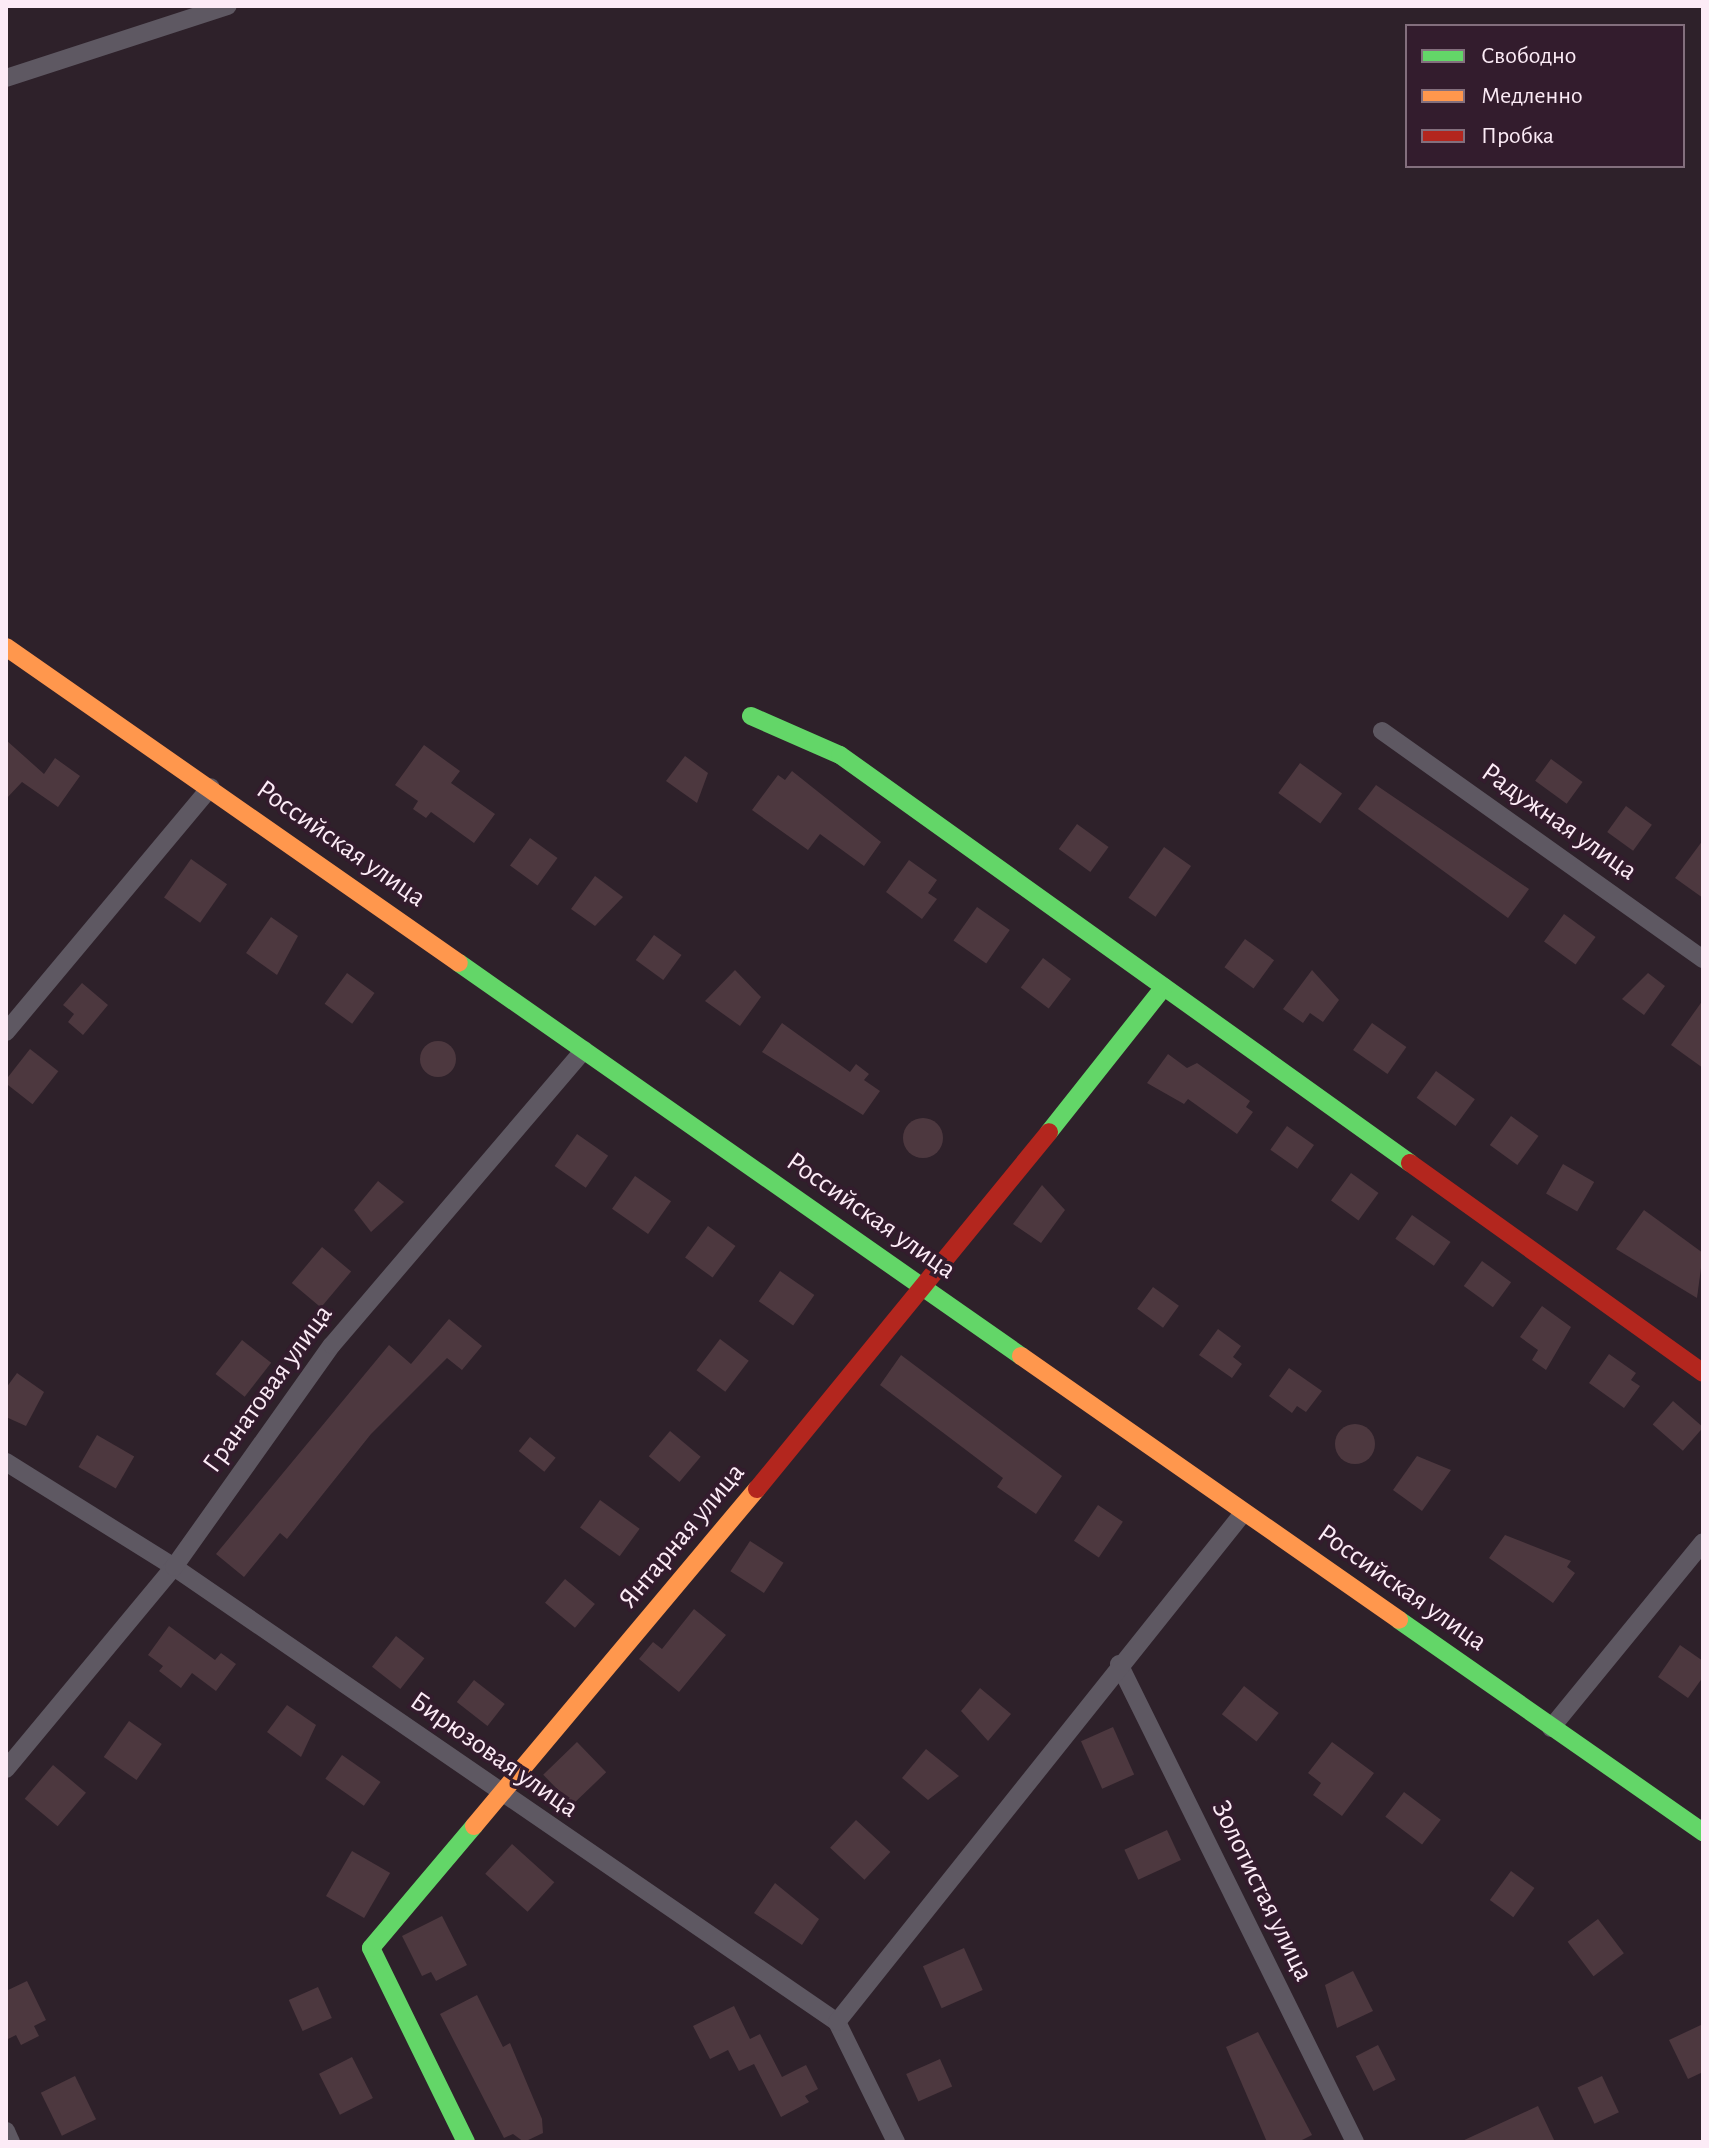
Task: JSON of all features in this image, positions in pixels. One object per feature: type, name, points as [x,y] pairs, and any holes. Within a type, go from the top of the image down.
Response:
[{"type":"street","points":[[6,78],[217,8]]},
{"type":"street","name":"Российская улица","points":[[6,647],[211,787],[1703,1832]]},
{"type":"street","points":[[751,716],[840,755],[1703,1373]]},
{"type":"street","name":"Радужная улица","points":[[1382,731],[1703,959]]},
{"type":"street","points":[[6,1032],[211,787]]},
{"type":"street","name":"Янтарная улица","points":[[466,2142],[371,1948],[926,1288],[1164,987]]},
{"type":"street","name":"Гранатовая улица","points":[[6,1769],[174,1567],[332,1345],[584,1050]]},
{"type":"street","name":"Бирюзовая улица","points":[[6,1462],[174,1567],[837,2022],[896,2142]]},
{"type":"street","points":[[837,2022],[1119,1664],[1244,1512]]},
{"type":"street","points":[[1551,1728],[1703,1542]]},
{"type":"street","name":"Золотистая улица","points":[[1119,1664],[1355,2142]]},
{"type":"street","points":[[6,2131],[11,2142]]},
{"type":"building","points":[[6,740],[44,774],[55,758],[80,776],[58,807],[22,782],[6,799]]},
{"type":"building","points":[[424,745],[460,771],[451,783],[495,814],[474,843],[431,812],[426,818],[413,809],[418,801],[395,785]]},
{"type":"building","points":[[685,756],[708,773],[697,803],[666,781]]},
{"type":"building","points":[[1551,759],[1583,782],[1567,804],[1535,781]]},
{"type":"building","points":[[1300,763],[1342,794],[1320,823],[1278,793]]},
{"type":"building","points":[[792,771],[881,842],[864,866],[820,834],[808,850],[752,810],[778,775],[785,780]]},
{"type":"building","points":[[1376,785],[1529,889],[1508,918],[1358,809]]},
{"type":"building","points":[[1626,806],[1652,825],[1633,851],[1607,832]]},
{"type":"building","points":[[1077,824],[1109,847],[1090,872],[1059,849]]},
{"type":"building","points":[[530,838],[558,858],[538,885],[510,866]]},
{"type":"building","points":[[1703,840],[1703,898],[1675,878]]},
{"type":"building","points":[[1164,847],[1191,866],[1155,917],[1128,898]]},
{"type":"building","points":[[191,859],[227,884],[200,923],[164,898]]},
{"type":"building","points":[[909,860],[937,880],[928,893],[937,899],[922,919],[886,892]]},
{"type":"building","points":[[595,876],[623,897],[595,926],[571,909]]},
{"type":"building","points":[[977,907],[1010,930],[986,964],[953,941]]},
{"type":"building","points":[[1564,914],[1596,937],[1576,964],[1544,942]]},
{"type":"building","points":[[271,917],[298,936],[277,975],[246,953]]},
{"type":"building","points":[[654,935],[682,955],[663,980],[636,960]]},
{"type":"building","points":[[1245,939],[1274,960],[1254,988],[1224,967]]},
{"type":"building","points":[[1043,958],[1071,979],[1049,1009],[1021,988]]},
{"type":"building","points":[[735,970],[761,997],[740,1026],[705,1001]]},
{"type":"building","points":[[1312,970],[1339,1000],[1323,1022],[1310,1013],[1303,1023],[1283,1009]]},
{"type":"building","points":[[347,973],[375,993],[352,1024],[325,1004]]},
{"type":"building","points":[[1648,973],[1665,986],[1644,1015],[1622,999]]},
{"type":"building","points":[[82,983],[108,1005],[83,1035],[68,1022],[74,1014],[63,1005]]},
{"type":"building","points":[[1703,1000],[1703,1068],[1671,1045]]},
{"type":"building","points":[[782,1023],[850,1072],[856,1064],[869,1074],[864,1080],[880,1091],[863,1115],[762,1052]]},
{"type":"building","points":[[1372,1023],[1406,1047],[1387,1074],[1353,1050]]},
{"type":"building","points":[[438,1041],[451,1046],[456,1059],[451,1072],[438,1077],[425,1072],[420,1059],[425,1046]]},
{"type":"building","points":[[30,1049],[58,1071],[33,1104],[6,1084]]},
{"type":"building","points":[[1168,1054],[1187,1068],[1197,1063],[1250,1101],[1246,1107],[1253,1112],[1237,1134],[1188,1099],[1184,1104],[1147,1083]]},
{"type":"building","points":[[1436,1071],[1475,1099],[1455,1126],[1417,1098]]},
{"type":"building","points":[[1511,1116],[1539,1136],[1517,1165],[1490,1145]]},
{"type":"building","points":[[923,1118],[937,1124],[943,1138],[937,1152],[923,1158],[909,1152],[903,1138],[909,1124]]},
{"type":"building","points":[[1287,1126],[1314,1145],[1297,1169],[1270,1150]]},
{"type":"building","points":[[577,1134],[608,1156],[586,1188],[555,1166]]},
{"type":"building","points":[[1563,1164],[1594,1182],[1577,1211],[1546,1193]]},
{"type":"building","points":[[1351,1173],[1379,1193],[1359,1220],[1331,1201]]},
{"type":"building","points":[[635,1176],[671,1201],[648,1234],[612,1209]]},
{"type":"building","points":[[378,1181],[404,1202],[371,1232],[354,1210]]},
{"type":"building","points":[[1042,1185],[1065,1210],[1041,1243],[1013,1224]]},
{"type":"building","points":[[1644,1210],[1703,1253],[1697,1298],[1616,1249]]},
{"type":"building","points":[[1412,1215],[1451,1242],[1434,1266],[1395,1239]]},
{"type":"building","points":[[708,1226],[736,1246],[713,1278],[685,1258]]},
{"type":"building","points":[[322,1247],[351,1271],[321,1307],[292,1283]]},
{"type":"building","points":[[1482,1261],[1511,1282],[1493,1307],[1464,1286]]},
{"type":"building","points":[[780,1271],[814,1295],[793,1325],[759,1301]]},
{"type":"building","points":[[1153,1287],[1179,1306],[1163,1328],[1137,1309]]},
{"type":"building","points":[[1542,1306],[1571,1327],[1546,1370],[1532,1360],[1538,1350],[1520,1337]]},
{"type":"building","points":[[449,1319],[482,1346],[462,1370],[447,1358],[371,1434],[287,1539],[280,1533],[244,1577],[216,1554],[389,1345],[411,1364]]},
{"type":"building","points":[[1218,1329],[1241,1346],[1233,1357],[1242,1364],[1232,1378],[1199,1355]]},
{"type":"building","points":[[720,1339],[749,1361],[725,1392],[697,1370]]},
{"type":"building","points":[[242,1340],[271,1363],[245,1397],[216,1374]]},
{"type":"building","points":[[1609,1354],[1636,1373],[1631,1380],[1640,1386],[1624,1408],[1589,1383]]},
{"type":"building","points":[[901,1355],[1062,1476],[1036,1514],[997,1487],[1003,1478],[880,1385]]},
{"type":"building","points":[[1289,1368],[1322,1391],[1306,1412],[1297,1406],[1292,1413],[1269,1396]]},
{"type":"building","points":[[17,1373],[44,1392],[26,1426],[6,1417],[6,1388]]},
{"type":"building","points":[[1673,1401],[1703,1427],[1683,1451],[1653,1424]]},
{"type":"building","points":[[1355,1424],[1369,1430],[1375,1444],[1369,1458],[1355,1464],[1341,1458],[1335,1444],[1341,1430]]},
{"type":"building","points":[[670,1431],[701,1457],[679,1482],[649,1456]]},
{"type":"building","points":[[97,1435],[134,1456],[116,1489],[78,1467]]},
{"type":"building","points":[[530,1437],[556,1458],[544,1472],[519,1451]]},
{"type":"building","points":[[1417,1456],[1451,1470],[1422,1511],[1393,1490]]},
{"type":"building","points":[[600,1500],[640,1529],[620,1556],[580,1528]]},
{"type":"building","points":[[1098,1505],[1123,1522],[1099,1557],[1074,1541]]},
{"type":"building","points":[[1505,1535],[1571,1561],[1567,1567],[1575,1573],[1553,1603],[1489,1558]]},
{"type":"building","points":[[750,1541],[784,1563],[764,1593],[730,1571]]},
{"type":"building","points":[[565,1579],[595,1604],[575,1628],[545,1603]]},
{"type":"building","points":[[694,1609],[726,1635],[679,1692],[639,1659],[653,1642],[662,1649]]},
{"type":"building","points":[[169,1626],[215,1660],[221,1653],[236,1664],[216,1691],[192,1673],[181,1688],[159,1671],[163,1666],[148,1655]]},
{"type":"building","points":[[396,1636],[424,1658],[400,1689],[372,1667]]},
{"type":"building","points":[[1680,1645],[1703,1661],[1703,1677],[1688,1698],[1658,1677]]},
{"type":"building","points":[[474,1680],[505,1704],[487,1726],[457,1702]]},
{"type":"building","points":[[1244,1686],[1279,1713],[1257,1741],[1222,1714]]},
{"type":"building","points":[[980,1688],[1011,1714],[988,1741],[961,1711]]},
{"type":"building","points":[[287,1705],[316,1725],[301,1757],[267,1732]]},
{"type":"building","points":[[129,1721],[162,1744],[137,1780],[104,1757]]},
{"type":"building","points":[[1113,1727],[1134,1775],[1102,1789],[1081,1741]]},
{"type":"building","points":[[577,1742],[606,1772],[572,1805],[543,1775]]},
{"type":"building","points":[[1332,1742],[1374,1773],[1342,1816],[1313,1795],[1321,1783],[1308,1773]]},
{"type":"building","points":[[926,1749],[959,1776],[928,1800],[902,1778]]},
{"type":"building","points":[[342,1755],[381,1782],[364,1806],[325,1779]]},
{"type":"building","points":[[53,1765],[86,1793],[58,1826],[25,1799]]},
{"type":"building","points":[[1404,1792],[1441,1820],[1422,1844],[1385,1817]]},
{"type":"building","points":[[856,1820],[890,1852],[864,1880],[830,1848]]},
{"type":"building","points":[[1167,1830],[1181,1860],[1138,1880],[1124,1850]]},
{"type":"building","points":[[512,1844],[554,1882],[528,1912],[485,1874]]},
{"type":"building","points":[[352,1851],[390,1873],[364,1918],[326,1896]]},
{"type":"building","points":[[1511,1871],[1534,1888],[1513,1917],[1490,1900]]},
{"type":"building","points":[[775,1883],[819,1919],[802,1945],[754,1913]]},
{"type":"building","points":[[442,1916],[467,1965],[436,1981],[431,1972],[422,1976],[402,1936]]},
{"type":"building","points":[[1598,1919],[1624,1953],[1594,1976],[1568,1942]]},
{"type":"building","points":[[964,1948],[983,1990],[942,2008],[923,1966]]},
{"type":"building","points":[[1353,1971],[1373,2011],[1337,2028],[1325,1985]]},
{"type":"building","points":[[27,1981],[46,2020],[34,2026],[39,2036],[21,2045],[16,2035],[6,2040],[6,1991]]},
{"type":"building","points":[[318,1987],[332,2018],[303,2031],[289,2000]]},
{"type":"building","points":[[477,1995],[503,2047],[510,2043],[542,2119],[543,2133],[524,2142],[513,2134],[504,2138],[440,2014]]},
{"type":"building","points":[[734,2006],[750,2039],[760,2034],[782,2077],[806,2065],[818,2089],[805,2096],[809,2102],[781,2117],[754,2064],[739,2071],[728,2050],[710,2059],[693,2026]]},
{"type":"building","points":[[1703,2024],[1703,2072],[1688,2079],[1669,2040]]},
{"type":"building","points":[[1258,2032],[1312,2135],[1298,2142],[1267,2142],[1226,2047]]},
{"type":"building","points":[[1378,2045],[1396,2080],[1373,2091],[1356,2056]]},
{"type":"building","points":[[352,2057],[373,2098],[340,2115],[319,2074]]},
{"type":"building","points":[[940,2059],[952,2086],[918,2101],[906,2074]]},
{"type":"building","points":[[75,2076],[96,2119],[62,2136],[41,2093]]},
{"type":"building","points":[[1602,2076],[1619,2112],[1594,2124],[1578,2087]]},
{"type":"building","points":[[1538,2106],[1555,2142],[1460,2142]]},
{"type":"traffic: fast","points":[[751,716],[840,755],[1410,1163]]},
{"type":"traffic: fast","points":[[459,963],[1021,1356]]},
{"type":"traffic: fast","points":[[1049,1132],[1164,987]]},
{"type":"traffic: fast","points":[[1399,1620],[1703,1832]]},
{"type":"traffic: fast","points":[[466,2142],[371,1948],[474,1826]]},
{"type":"traffic: slow","points":[[6,647],[459,963]]},
{"type":"traffic: slow","points":[[1021,1356],[1399,1620]]},
{"type":"traffic: slow","points":[[474,1826],[757,1489]]},
{"type":"traffic: jam","points":[[757,1489],[1049,1132]]},
{"type":"traffic: jam","points":[[1410,1163],[1703,1373]]}]
